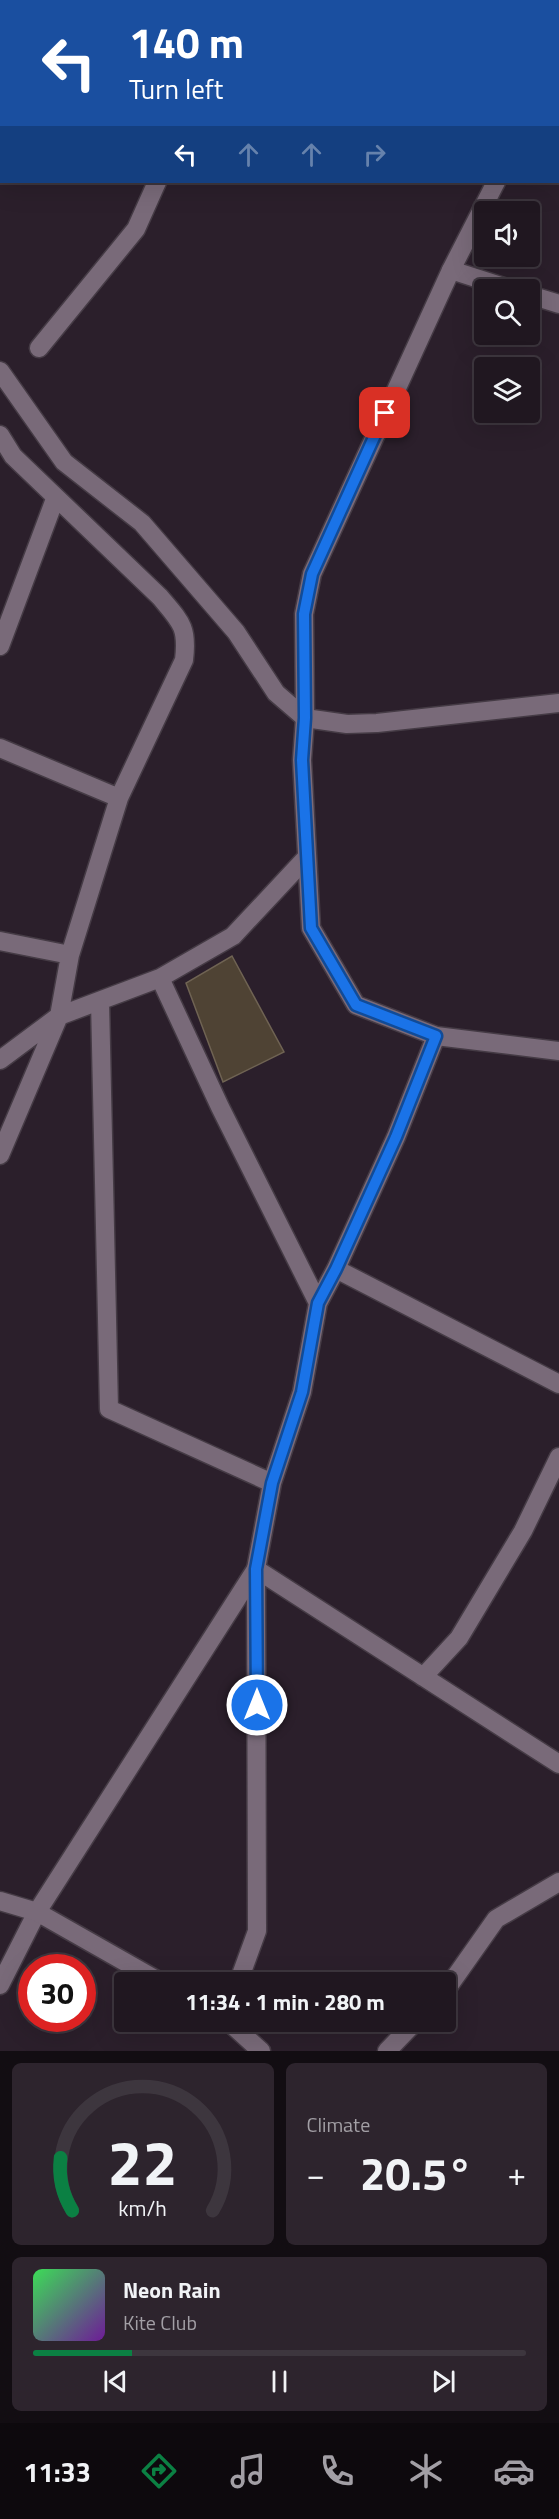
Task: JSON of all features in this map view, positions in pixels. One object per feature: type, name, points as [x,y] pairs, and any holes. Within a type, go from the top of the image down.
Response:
[{"type":"street","points":[[39,348],[136,229],[157,183]]},
{"type":"street","points":[[495,183],[451,270],[312,574],[304,614],[305,718],[302,760],[311,928],[356,1005],[436,1036],[559,1051]]},
{"type":"street","points":[[451,270],[479,279]]},
{"type":"street","points":[[540,298],[559,304]]},
{"type":"street","points":[[0,371],[64,462],[142,523],[236,632],[276,693],[305,718],[346,724],[377,723],[559,703]]},
{"type":"street","points":[[0,435],[13,456],[55,499],[160,597],[177,617],[187,637],[184,660],[119,798],[70,956],[59,1016],[0,1155]]},
{"type":"street","points":[[0,646],[55,499]]},
{"type":"street","points":[[0,748],[119,798]]},
{"type":"street","points":[[0,1060],[59,1016],[160,978],[233,936],[306,858]]},
{"type":"street","points":[[0,941],[70,956]]},
{"type":"street","points":[[160,978],[219,1107],[318,1303]]},
{"type":"street","points":[[100,1001],[109,1409],[272,1483]]},
{"type":"street","points":[[242,1972],[257,1931],[256,1569],[272,1483],[302,1392],[318,1303],[336,1269],[396,1137],[436,1036]]},
{"type":"street","points":[[336,1269],[559,1384]]},
{"type":"street","points":[[423,1677],[459,1638],[523,1531],[559,1457]]},
{"type":"street","points":[[256,1569],[559,1764]]},
{"type":"street","points":[[0,1985],[37,1912],[256,1569]]},
{"type":"street","points":[[456,1976],[496,1918],[559,1882]]},
{"type":"street","points":[[0,1901],[37,1912],[143,1972]]},
{"type":"street","points":[[240,2032],[261,2051]]},
{"type":"street","points":[[387,2051],[405,2032]]},
{"type":"building","points":[[232,956],[284,1052],[223,1082],[186,983]]},
{"type":"route","points":[[257,1705],[256,1569],[272,1483],[302,1392],[318,1303],[336,1269],[396,1137],[436,1036],[356,1005],[311,928],[302,760],[305,718],[304,614],[312,574],[385,413]]}]
